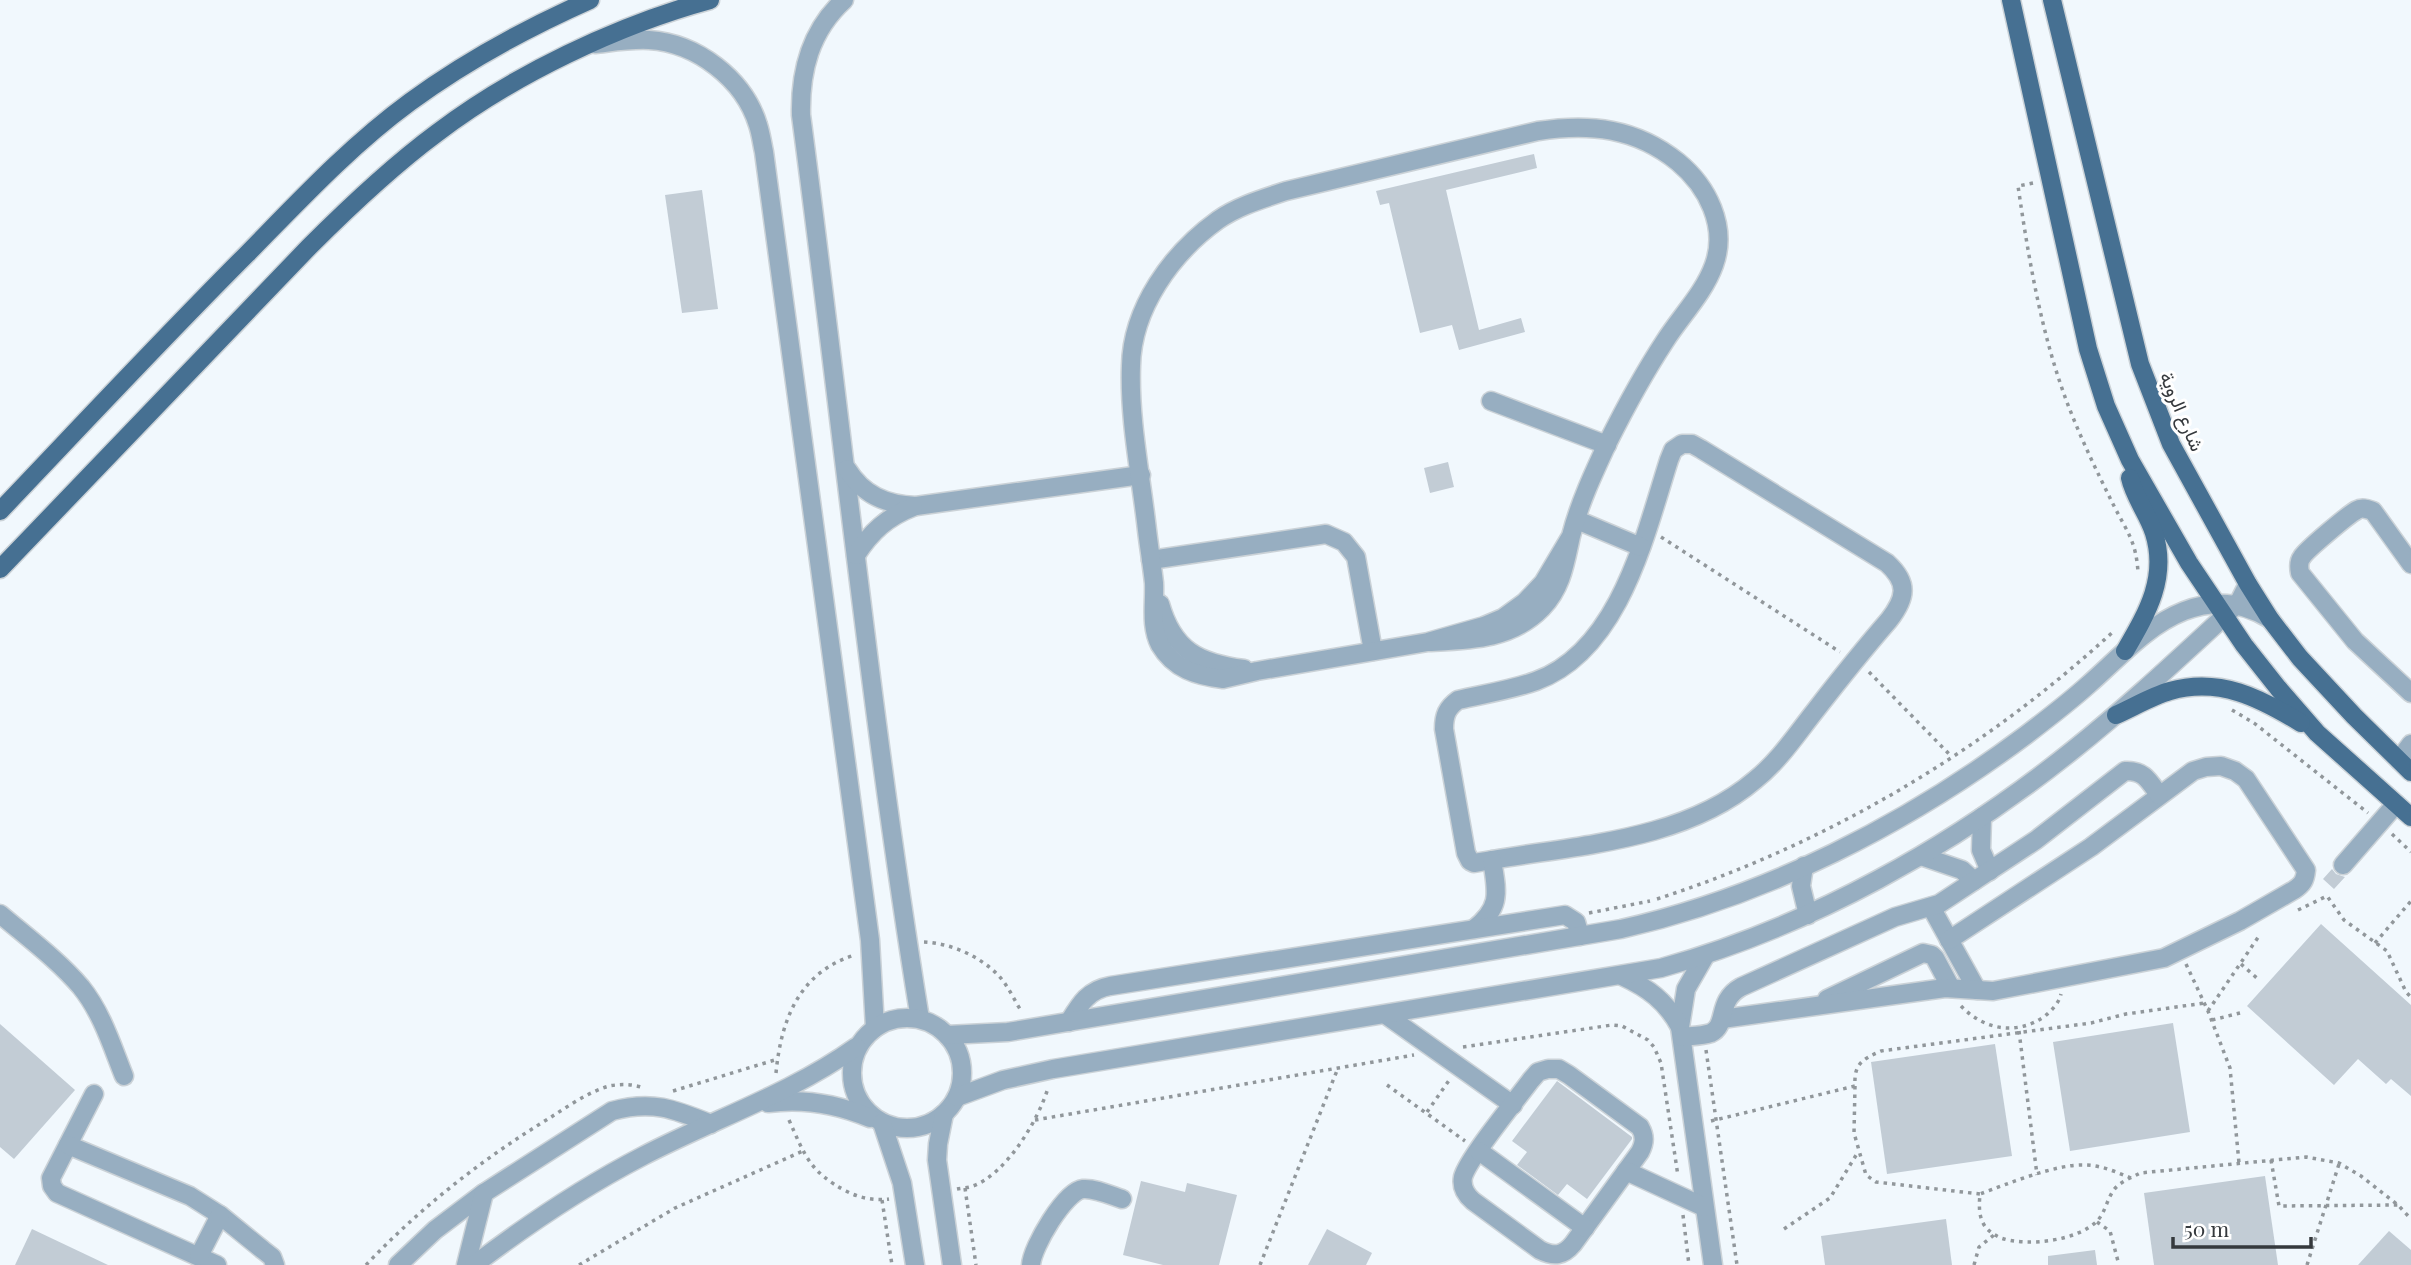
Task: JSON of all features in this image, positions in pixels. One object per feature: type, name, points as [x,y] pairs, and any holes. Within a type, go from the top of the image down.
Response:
[{"type":"main road","points":[[0,511],[232,269],[360,143],[408,103],[459,68],[512,37],[590,0]]},
{"type":"main road","points":[[0,569],[309,247],[393,168],[485,99],[585,46],[638,23],[710,0]]},
{"type":"main road","points":[[2011,0],[2091,358],[2106,406],[2130,460],[2189,563],[2226,608],[2278,688],[2318,733],[2411,817]]},
{"type":"main road","name":"شارع الروية","points":[[2052,0],[2140,364],[2171,444],[2270,619],[2300,658],[2407,768]]},
{"type":"main road","points":[[2125,651],[2150,608],[2157,587],[2158,551],[2154,533],[2131,483],[2130,460]]},
{"type":"main road","points":[[2116,715],[2168,691],[2210,686],[2231,688],[2261,699],[2318,733]]},
{"type":"street","points":[[844,0],[824,22],[811,45],[800,91],[801,115],[856,555],[920,1019]]},
{"type":"street","points":[[585,46],[651,40],[679,46],[705,58],[728,76],[746,98],[758,124],[766,165],[870,940],[875,1028]]},
{"type":"street","points":[[1571,126],[1615,131],[1637,137],[1666,153],[1692,174],[1710,200],[1718,232],[1714,264],[1700,292],[1665,341],[1634,392],[1607,444],[1574,528],[1563,575],[1554,593],[1526,621],[1509,631],[1490,637],[1428,642],[1373,651],[1223,679],[1204,677],[1185,670],[1170,659],[1159,644],[1154,626],[1154,584],[1132,398],[1131,364],[1136,330],[1149,299],[1167,270],[1191,242],[1219,219],[1251,202],[1286,191],[1538,131],[1571,126]]},
{"type":"street","points":[[1491,401],[1607,444]]},
{"type":"street","points":[[1692,443],[1887,562],[1898,572],[1903,586],[1902,600],[1889,620],[1777,760],[1754,781],[1730,798],[1686,819],[1649,831],[1492,860],[1474,863],[1467,858],[1447,750],[1444,718],[1449,707],[1458,700],[1537,680],[1559,669],[1578,653],[1614,609],[1630,578],[1673,450],[1682,444],[1692,443]]},
{"type":"street","points":[[845,466],[854,480],[874,497],[898,505],[916,506],[1141,475]]},
{"type":"street","points":[[856,555],[875,530],[894,516],[916,506]]},
{"type":"street","points":[[2411,564],[2373,511],[2366,508],[2352,513],[2302,556],[2299,565],[2300,573],[2342,626],[2411,693]]},
{"type":"street","points":[[1574,528],[1641,547]]},
{"type":"street","points":[[1151,560],[1326,534],[1344,542],[1356,557],[1373,651]]},
{"type":"street","points":[[957,1097],[1003,1080],[1053,1069],[1622,976],[1705,956],[1808,915],[1921,856],[1982,817],[2116,715],[2248,584]]},
{"type":"street","points":[[947,1035],[993,1034],[1034,1028],[1580,936],[1693,910],[1804,866],[1916,808],[2050,717],[2152,629],[2175,616],[2200,606],[2255,610],[2270,619]]},
{"type":"street","points":[[2407,768],[2411,744]]},
{"type":"street","points":[[1722,1019],[1948,988],[1993,991],[2164,958],[2183,958],[2301,885],[2306,870],[2246,779],[2221,766],[2206,766],[2193,771],[2091,847],[1949,940]]},
{"type":"street","points":[[1681,1032],[1703,1034],[1715,1030],[1722,1019],[1727,998],[1741,987],[1895,918],[1931,907],[2036,840],[2125,771],[2135,770],[2143,774],[2158,795]]},
{"type":"street","points":[[2343,865],[2396,804]]},
{"type":"street","points":[[1982,817],[1981,850],[1990,871]]},
{"type":"street","points":[[1921,856],[1962,870],[1974,881]]},
{"type":"street","points":[[1474,929],[1489,915],[1498,897],[1492,860]]},
{"type":"street","points":[[1804,866],[1801,876],[1802,896],[1808,915]]},
{"type":"street","points":[[1498,897],[1512,911],[1528,921]]},
{"type":"street","points":[[1931,907],[1977,990]]},
{"type":"street","points":[[0,914],[66,971],[82,989],[95,1008],[124,1076]]},
{"type":"street","points":[[1069,1022],[1085,997],[1101,988],[1565,915],[1576,922],[1580,936]]},
{"type":"street","points":[[1811,1007],[1923,953],[1932,955],[1948,988]]},
{"type":"street","points":[[1705,956],[1686,989],[1681,1032],[1713,1265]]},
{"type":"street","points":[[1622,976],[1656,995],[1670,1009],[1681,1032]]},
{"type":"street","points":[[1386,1014],[1513,1105]]},
{"type":"street","points":[[474,1265],[521,1229],[581,1190],[710,1124],[780,1097],[856,1047],[875,1028],[889,1020],[920,1019],[935,1025],[957,1048],[962,1064],[962,1081],[957,1097],[944,1114],[930,1124],[914,1128],[897,1128],[828,1104],[780,1097]]},
{"type":"street","points":[[856,1047],[852,1067],[853,1086],[860,1104],[877,1121],[893,1152],[905,1197],[915,1265]]},
{"type":"street","points":[[1548,1069],[1559,1069],[1640,1127],[1644,1135],[1640,1152],[1567,1251],[1558,1255],[1549,1255],[1540,1250],[1466,1195],[1463,1186],[1463,1176],[1479,1151],[1538,1072],[1548,1069]]},
{"type":"street","points":[[94,1094],[51,1178],[57,1193],[217,1265]]},
{"type":"street","points":[[398,1265],[435,1230],[484,1193],[612,1111],[651,1105],[670,1108],[710,1124]]},
{"type":"street","points":[[944,1114],[938,1144],[941,1190],[952,1265]]},
{"type":"street","points":[[68,1144],[174,1188],[220,1215],[272,1257],[275,1265]]},
{"type":"street","points":[[1479,1151],[1585,1228]]},
{"type":"street","points":[[1626,1171],[1704,1207]]},
{"type":"street","points":[[1031,1265],[1035,1249],[1069,1196],[1085,1189],[1122,1199]]},
{"type":"street","points":[[466,1265],[484,1193]]},
{"type":"street","points":[[199,1256],[220,1215]]},
{"type":"path","points":[[2051,178],[2018,186],[2046,331],[2070,409],[2116,510],[2129,531],[2137,558],[2138,584],[2157,587]]},
{"type":"path","points":[[1571,917],[1653,901],[1762,861],[1839,824],[1985,735],[2056,680],[2119,626]]},
{"type":"path","points":[[2231,688],[2230,709],[2254,723],[2380,822],[2411,852]]},
{"type":"path","points":[[2292,913],[2327,896],[2344,919],[2387,951],[2406,992],[2411,997]]},
{"type":"path","points":[[2375,943],[2411,901]]},
{"type":"path","points":[[2208,1011],[2259,936]]},
{"type":"path","points":[[870,940],[857,942],[859,954],[823,969],[794,1003],[783,1026],[776,1073],[780,1097],[803,1151],[824,1179],[855,1196],[882,1200],[905,1197]]},
{"type":"path","points":[[908,943],[928,942],[959,949],[982,962],[998,975],[1016,999],[1021,1013],[1032,1012],[1034,1028]]},
{"type":"path","points":[[2198,959],[2183,958],[2212,1020],[2230,1068],[2239,1163]]},
{"type":"path","points":[[2241,964],[2258,979]]},
{"type":"path","points":[[1948,988],[1969,1014],[1984,1024],[2019,1030],[2049,1013],[2060,1000],[2064,978]]},
{"type":"path","points":[[2132,1178],[2103,1167],[2084,1164],[2065,1166],[1980,1194],[1876,1182],[1866,1175],[1854,1133],[1854,1071],[1864,1059],[1881,1051],[2019,1030],[2091,1023],[2126,1014],[2204,1003]]},
{"type":"path","points":[[2212,1020],[2240,1013]]},
{"type":"path","points":[[1035,1120],[1599,1025],[1622,1026],[1648,1040],[1659,1055],[1689,1265]]},
{"type":"path","points":[[2019,1030],[2037,1175]]},
{"type":"path","points":[[1703,1034],[1737,1265]]},
{"type":"path","points":[[1427,1112],[1459,1066]]},
{"type":"path","points":[[1260,1265],[1338,1068]]},
{"type":"path","points":[[941,1190],[974,1186],[997,1171],[1035,1120],[1053,1069]]},
{"type":"path","points":[[1387,1085],[1479,1151]]},
{"type":"path","points":[[1644,1135],[1855,1086]]},
{"type":"path","points":[[579,1265],[675,1208],[803,1151]]},
{"type":"path","points":[[1784,1229],[1830,1198],[1858,1152]]},
{"type":"path","points":[[1980,1194],[1978,1213],[1984,1227],[1994,1235],[2013,1242],[2037,1243],[2074,1234],[2097,1222],[2113,1192],[2140,1173],[2306,1157],[2339,1163],[2361,1176],[2398,1205],[2411,1219]]},
{"type":"path","points":[[2271,1160],[2279,1206],[2398,1205]]},
{"type":"path","points":[[2307,1265],[2339,1163]]},
{"type":"path","points":[[965,1188],[976,1265]]},
{"type":"path","points":[[882,1200],[892,1265]]},
{"type":"path","points":[[2097,1222],[2110,1231],[2119,1265]]},
{"type":"path","points":[[1974,1265],[1979,1247],[1994,1235]]},
{"type":"building","points":[[1534,154],[1537,168],[1446,190],[1479,330],[1521,318],[1525,332],[1459,350],[1452,325],[1420,333],[1389,203],[1380,205],[1376,191]]},
{"type":"building","points":[[702,190],[718,309],[682,313],[665,195]]},
{"type":"building","points":[[1448,462],[1454,487],[1430,493],[1424,468]]},
{"type":"building","points":[[2332,869],[2336,874],[2345,877],[2334,889],[2323,879]]},
{"type":"building","points":[[2321,924],[2411,1005],[2411,1096],[2391,1079],[2386,1084],[2358,1059],[2334,1085],[2247,1006]]},
{"type":"building","points":[[2173,1023],[2190,1132],[2070,1151],[2053,1042]]},
{"type":"building","points":[[0,1024],[75,1090],[14,1159],[0,1147]]},
{"type":"building","points":[[1995,1044],[2012,1156],[1887,1174],[1871,1062]]},
{"type":"building","points":[[1557,1081],[1632,1137],[1587,1199],[1567,1184],[1558,1195],[1517,1165],[1527,1152],[1512,1141]]},
{"type":"building","points":[[2265,1176],[2278,1265],[2154,1265],[2144,1193]]},
{"type":"building","points":[[1141,1181],[1185,1192],[1187,1183],[1237,1195],[1219,1265],[1163,1265],[1123,1255]]},
{"type":"building","points":[[1946,1219],[1952,1265],[1825,1265],[1821,1236]]},
{"type":"building","points":[[32,1229],[108,1265],[15,1265]]},
{"type":"building","points":[[1327,1229],[1372,1253],[1366,1265],[1308,1265]]},
{"type":"building","points":[[2389,1231],[2411,1250],[2411,1265],[2358,1265]]},
{"type":"building","points":[[2095,1250],[2097,1265],[2048,1265],[2048,1256]]}]
